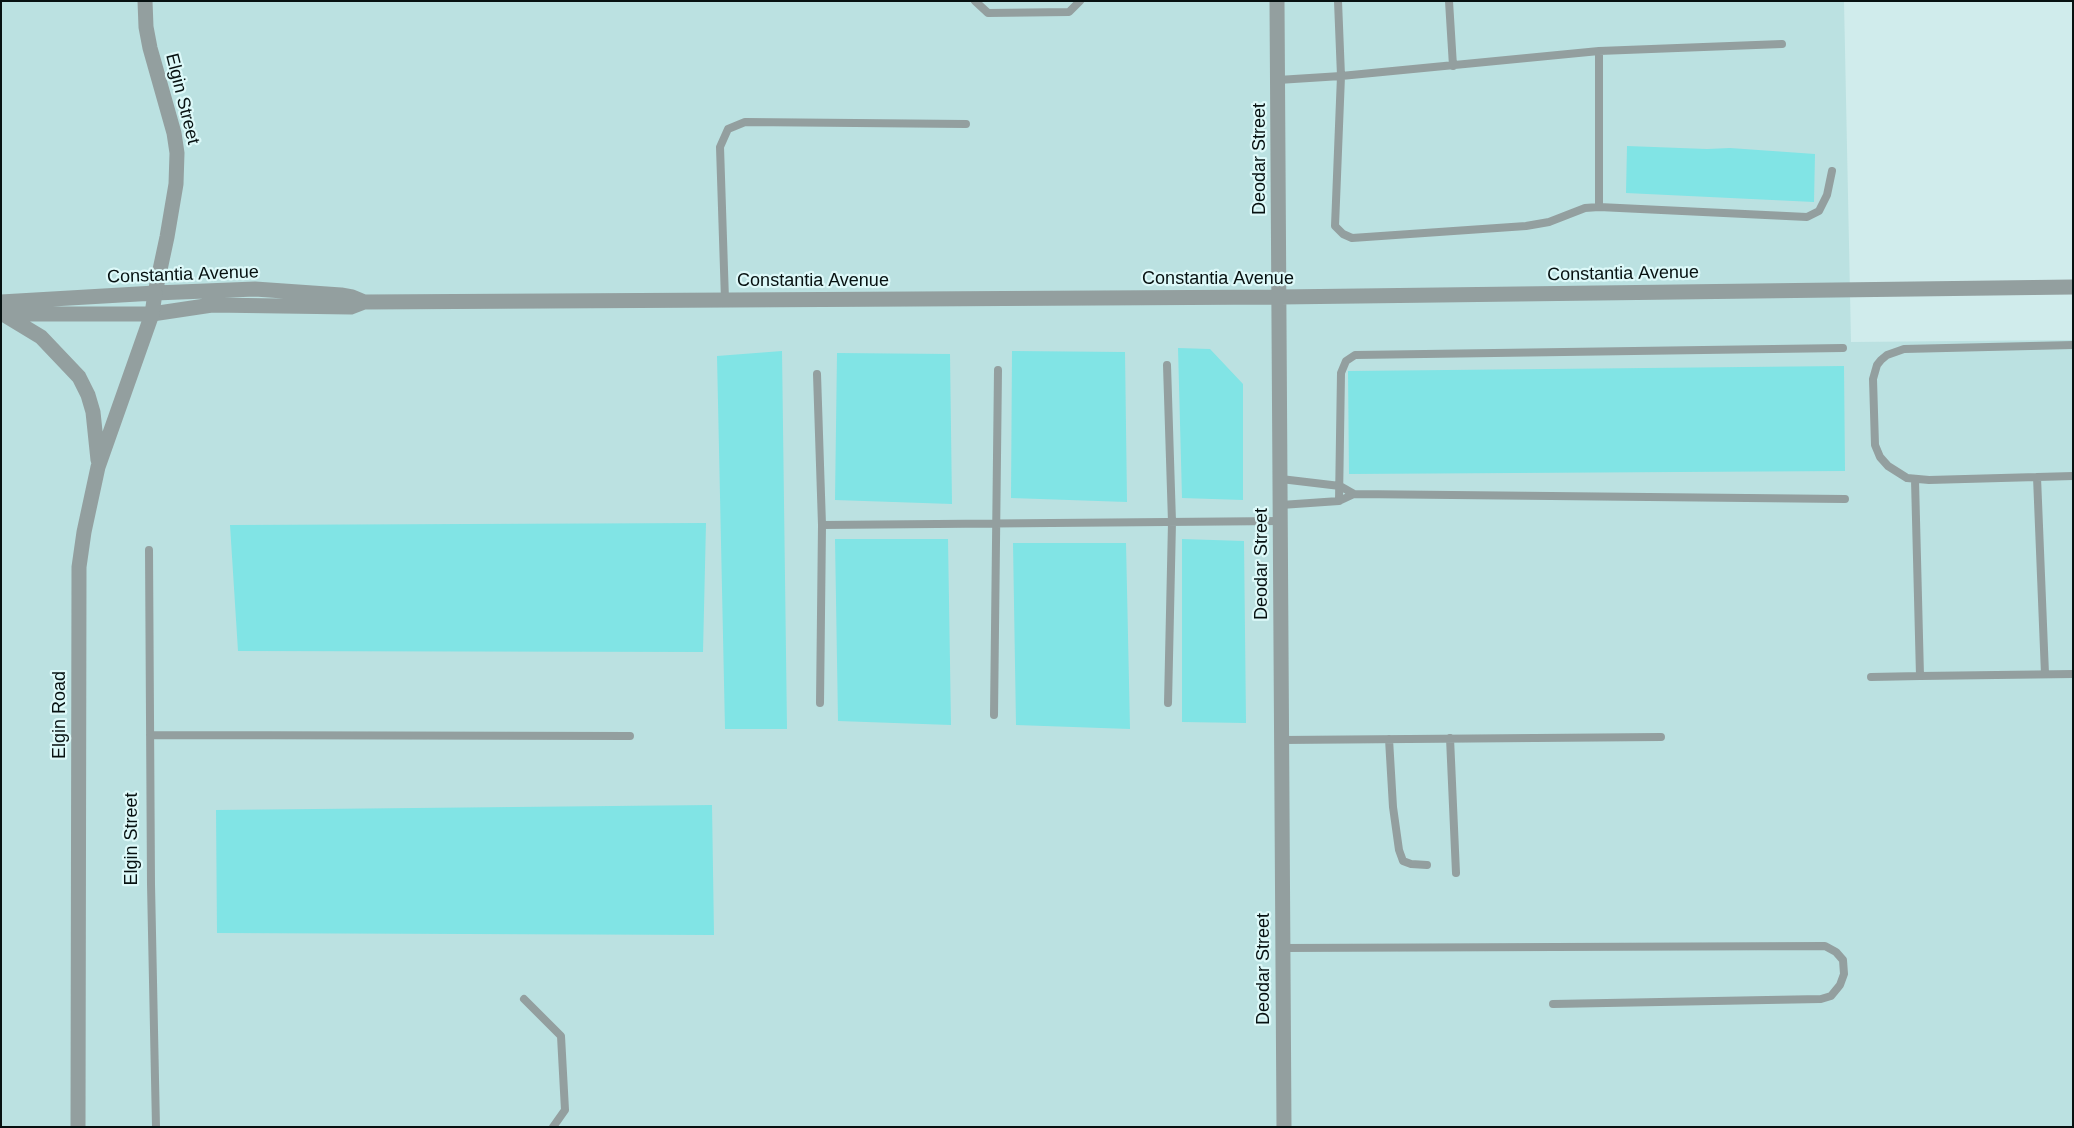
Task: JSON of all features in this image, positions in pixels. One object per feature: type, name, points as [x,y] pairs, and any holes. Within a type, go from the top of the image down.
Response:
[{"type":"street","name":"Elgin Street","points":[[145,1],[146,27],[150,48],[174,133],[177,153],[176,184],[152,314]]},
{"type":"street","name":"Deodar Street","points":[[1277,1],[1284,1127]]},
{"type":"street","name":"Constantia Avenue","points":[[2,310],[152,314],[212,305],[351,307],[364,302],[1280,297],[2073,287]]},
{"type":"street","name":"Constantia Avenue","points":[[2,310],[155,293],[255,289],[341,295],[364,302]]},
{"type":"street","points":[[2,310],[41,338],[79,377],[94,412],[98,467]]},
{"type":"street","name":"Elgin Road","points":[[78,1127],[79,567],[84,532],[98,467],[152,314]]},
{"type":"lane","points":[[975,1],[988,13],[1069,12],[1080,1]]},
{"type":"lane","points":[[1338,1],[1340,76],[1336,226],[1343,234],[1352,238],[1526,226],[1549,222],[1585,208],[1599,207],[1806,217],[1819,211],[1827,195],[1832,171]]},
{"type":"lane","points":[[1449,1],[1453,66]]},
{"type":"lane","points":[[1278,80],[1599,52],[1782,44]]},
{"type":"lane","points":[[1599,52],[1599,207]]},
{"type":"lane","points":[[725,300],[720,147],[728,129],[745,122],[966,124]]},
{"type":"lane","points":[[2073,345],[1923,347],[1896,351],[1881,360],[1874,372],[1873,379],[1875,445],[1888,466],[1907,478],[1915,480],[2073,476]]},
{"type":"lane","points":[[1339,502],[1341,373],[1346,361],[1355,355],[1843,348]]},
{"type":"lane","points":[[1167,365],[1172,522],[1168,703]]},
{"type":"lane","points":[[994,715],[998,370]]},
{"type":"lane","points":[[817,374],[822,525],[820,704]]},
{"type":"lane","points":[[2037,477],[2045,674]]},
{"type":"lane","points":[[1280,479],[1340,486],[1354,494]]},
{"type":"lane","points":[[1915,480],[1920,676]]},
{"type":"lane","points":[[1281,505],[1339,502],[1354,494],[1845,499]]},
{"type":"lane","points":[[822,525],[1281,521]]},
{"type":"lane","name":"Elgin Street","points":[[149,550],[151,884],[156,1127]]},
{"type":"lane","points":[[1871,677],[2073,674]]},
{"type":"lane","points":[[150,735],[630,736]]},
{"type":"lane","points":[[1282,740],[1661,737]]},
{"type":"lane","points":[[1450,738],[1456,873]]},
{"type":"lane","points":[[1389,739],[1393,807],[1399,850],[1403,861],[1410,864],[1427,865]]},
{"type":"lane","points":[[1283,948],[1825,946],[1836,952],[1843,960],[1844,974],[1840,985],[1831,996],[1821,999],[1553,1004]]},
{"type":"lane","points":[[524,999],[561,1036],[565,1110],[553,1127]]},
{"type":"shaded area","points":[[1,1],[1844,1],[1851,342],[2073,340],[2073,1127],[1,1127]]},
{"type":"building","points":[[1627,146],[1730,148],[1815,154],[1814,202],[1626,193]]},
{"type":"building","points":[[1178,348],[1210,349],[1243,384],[1243,500],[1182,498]]},
{"type":"building","points":[[782,351],[787,729],[725,729],[717,356]]},
{"type":"building","points":[[1012,351],[1125,352],[1127,502],[1011,498]]},
{"type":"building","points":[[837,353],[950,354],[952,504],[835,500]]},
{"type":"building","points":[[1844,366],[1845,471],[1349,474],[1348,371]]},
{"type":"building","points":[[706,523],[703,652],[238,651],[230,525]]},
{"type":"building","points":[[835,539],[948,539],[951,725],[838,721]]},
{"type":"building","points":[[1182,539],[1244,541],[1246,723],[1182,722]]},
{"type":"building","points":[[1013,543],[1126,543],[1130,729],[1016,725]]},
{"type":"building","points":[[712,805],[714,935],[217,933],[216,810]]}]
